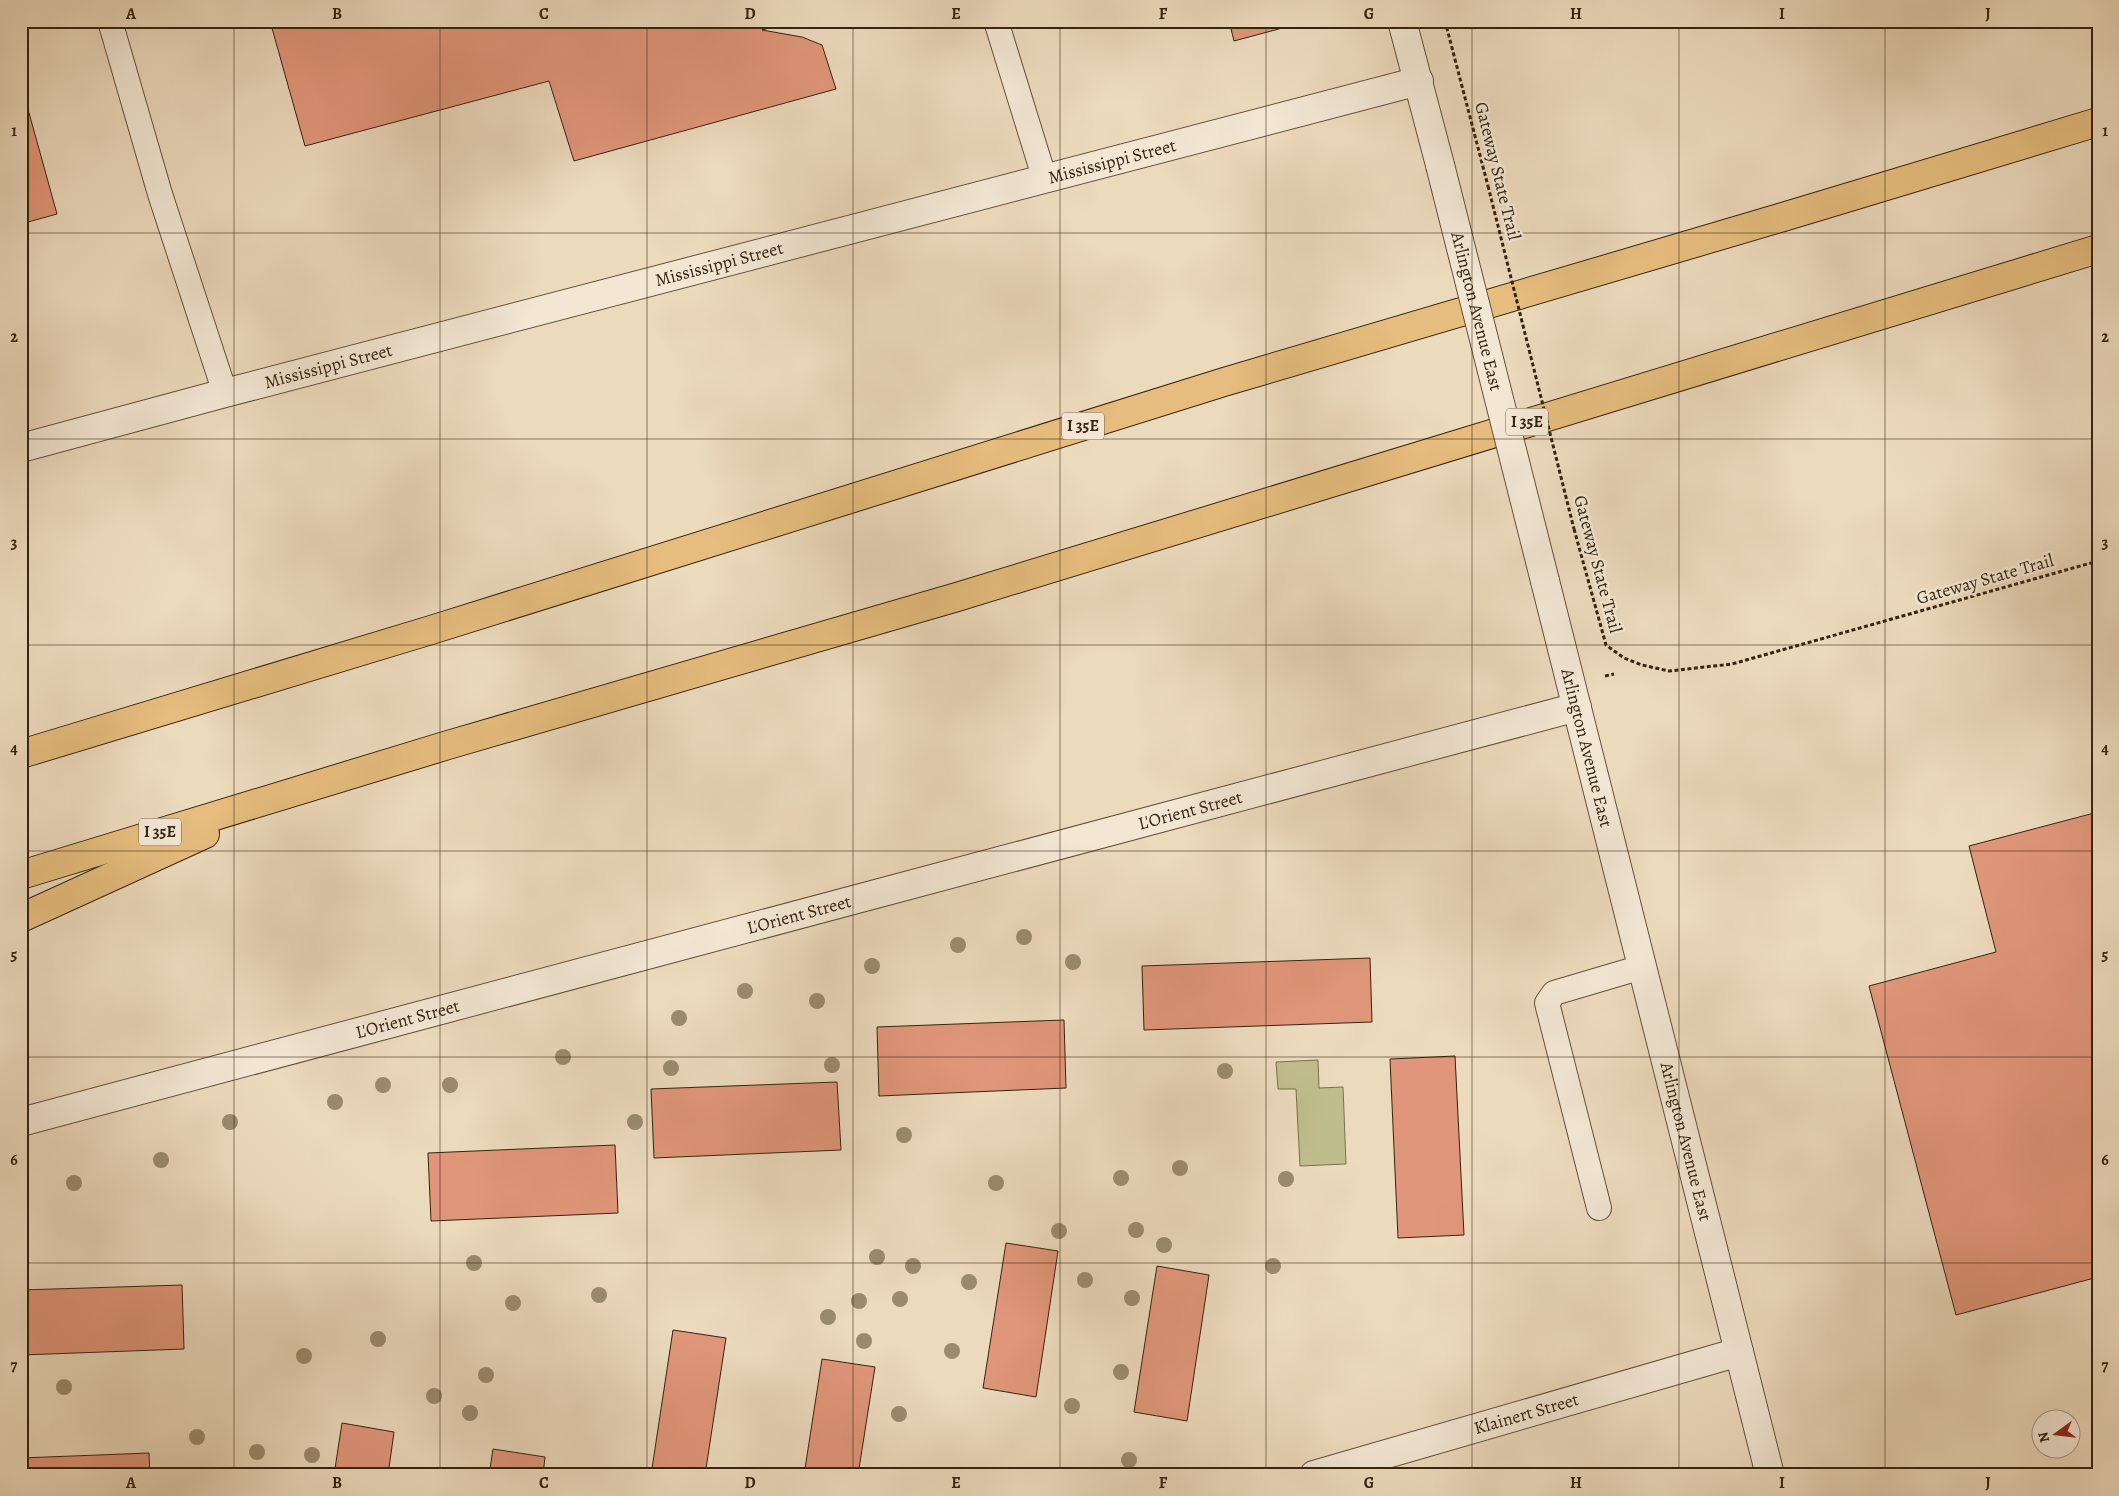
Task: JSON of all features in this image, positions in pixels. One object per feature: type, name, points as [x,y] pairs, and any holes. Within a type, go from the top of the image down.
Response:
[{"type":"highway","name":"I 35E","points":[[21,754],[430,630],[1224,382],[2098,122]]},
{"type":"highway","name":"I 35E","points":[[21,875],[457,742],[948,600],[2098,249]]},
{"type":"highway","points":[[21,918],[299,790]]},
{"type":"street","name":"Arlington Avenue East","points":[[1402,21],[1419,81],[1770,1475]]},
{"type":"street","name":"Mississippi Street","points":[[21,448],[1419,81]]},
{"type":"street","name":"L'Orient Street","points":[[21,1122],[1577,707]]},
{"type":"street","name":"Klainert Street","points":[[1314,1475],[1739,1352]]},
{"type":"lane","points":[[110,21],[160,194],[225,393]]},
{"type":"lane","points":[[996,21],[1045,180]]},
{"type":"lane","points":[[1599,1208],[1546,1003],[1554,993],[1642,967]]},
{"type":"path","name":"Gateway State Trail","points":[[1445,21],[1606,645],[1624,658],[1642,665],[1669,671],[1732,664],[2098,561]]},
{"type":"shaded area","points":[[1318,1060],[1319,1088],[1343,1087],[1346,1164],[1300,1166],[1296,1089],[1278,1089],[1276,1062]]},
{"type":"building","points":[[270,21],[795,21],[762,30],[802,37],[822,45],[836,89],[574,161],[549,81],[305,146]]},
{"type":"building","points":[[1229,21],[1284,21],[1286,27],[1234,41]]},
{"type":"building","points":[[21,84],[57,214],[21,224]]},
{"type":"building","points":[[2098,812],[2098,1277],[1956,1315],[1869,986],[1996,952],[1969,846]]},
{"type":"building","points":[[1370,958],[1372,1022],[1144,1030],[1142,966]]},
{"type":"building","points":[[1064,1020],[1066,1088],[879,1096],[877,1027]]},
{"type":"building","points":[[1455,1056],[1464,1235],[1398,1238],[1390,1059]]},
{"type":"building","points":[[837,1082],[841,1150],[654,1158],[651,1089]]},
{"type":"building","points":[[615,1145],[618,1213],[431,1221],[428,1153]]},
{"type":"building","points":[[1006,1243],[1058,1251],[1036,1397],[983,1388]]},
{"type":"building","points":[[1157,1266],[1209,1275],[1187,1421],[1134,1412]]},
{"type":"building","points":[[182,1285],[184,1349],[21,1355],[21,1290]]},
{"type":"building","points":[[673,1330],[726,1338],[705,1475],[651,1475]]},
{"type":"building","points":[[822,1359],[875,1367],[858,1475],[804,1475]]},
{"type":"building","points":[[342,1423],[394,1432],[388,1475],[334,1475]]},
{"type":"building","points":[[493,1449],[545,1457],[543,1475],[489,1475]]},
{"type":"building","points":[[149,1453],[150,1475],[21,1475],[21,1458]]}]
